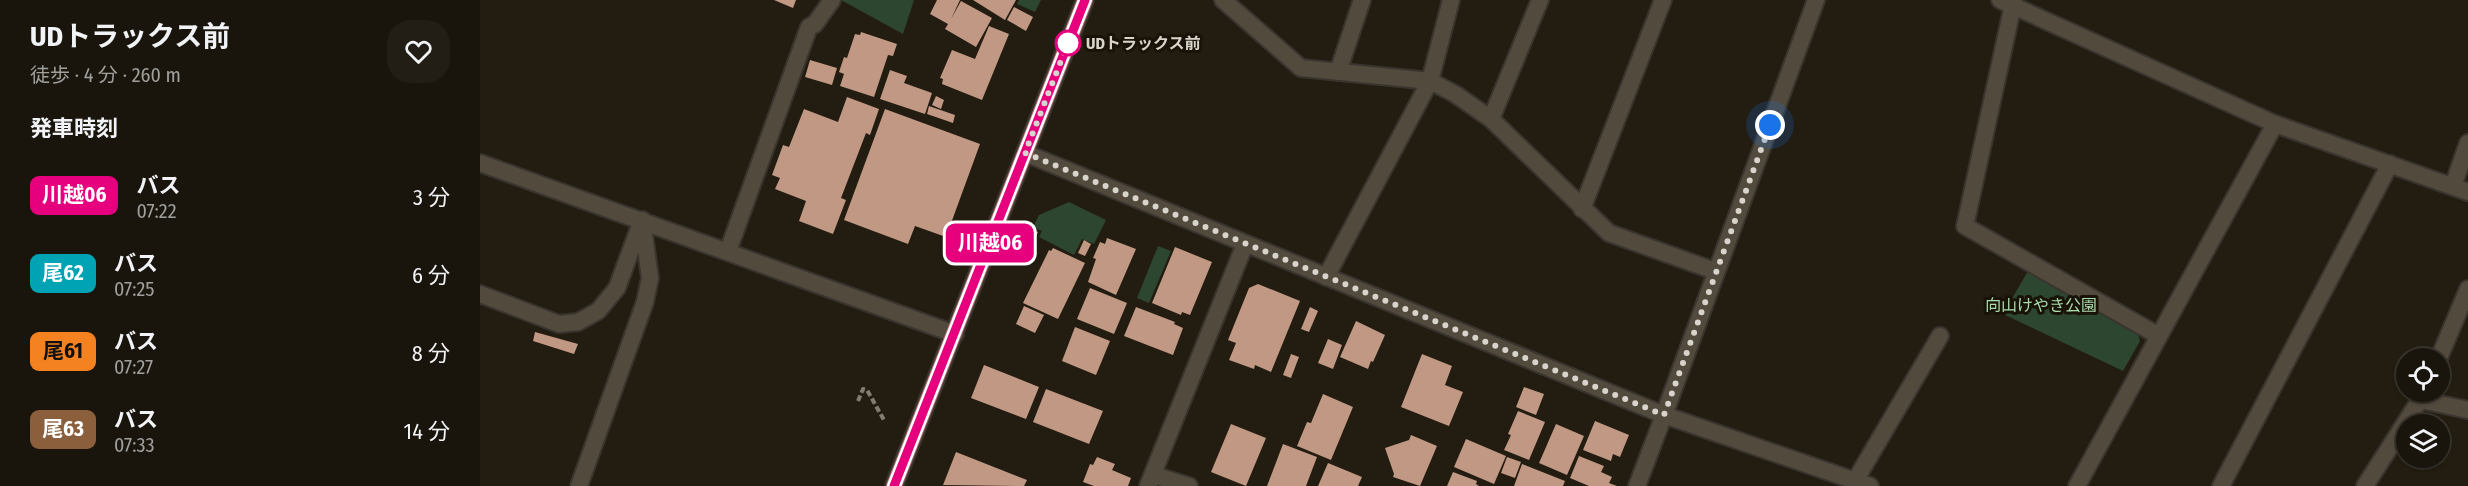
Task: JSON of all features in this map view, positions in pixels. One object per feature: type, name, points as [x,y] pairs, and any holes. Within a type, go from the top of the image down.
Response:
[{"type":"main road","points":[[894,486],[1085,0]]},
{"type":"street","points":[[1223,0],[1301,68],[1430,81],[1455,94],[1491,119],[1609,233],[1715,271]]},
{"type":"street","points":[[1338,72],[1362,0]]},
{"type":"street","points":[[1326,277],[1430,81],[1451,0]]},
{"type":"street","points":[[1491,119],[1540,0]]},
{"type":"street","points":[[1582,209],[1663,0]]},
{"type":"street","points":[[1637,486],[1816,0]]},
{"type":"street","points":[[2159,336],[1965,226],[2009,2],[2274,124],[2461,189],[2468,143]]},
{"type":"street","points":[[728,252],[809,27],[815,24],[823,4]]},
{"type":"street","points":[[2077,486],[2274,124]]},
{"type":"street","points":[[1025,153],[1664,415],[1862,483],[1940,336]]},
{"type":"street","points":[[480,163],[955,334]]},
{"type":"street","points":[[2222,486],[2390,164]]},
{"type":"street","points":[[480,294],[559,324],[578,322],[598,311],[617,288],[642,220]]},
{"type":"street","points":[[579,486],[645,302],[651,278],[642,220]]},
{"type":"street","points":[[1189,486],[1150,480],[1245,244]]},
{"type":"street","points":[[2443,348],[2468,289]]},
{"type":"street","points":[[2365,486],[2419,402]]},
{"type":"street","points":[[2442,402],[2468,410]]},
{"type":"path","points":[[858,401],[863,388],[867,390],[884,420]]},
{"type":"green space","points":[[841,0],[914,0],[903,34]]},
{"type":"green space","points":[[1019,0],[1041,0],[1035,12],[1017,4]]},
{"type":"green space","points":[[1069,202],[1106,220],[1094,244],[1082,239],[1074,255],[1039,237],[1042,231],[1033,227],[1039,215]]},
{"type":"green space","points":[[1158,246],[1171,251],[1149,303],[1137,298]]},
{"type":"green space","name":"向山けやき公園","points":[[2028,271],[2137,330],[2140,341],[2123,371],[2003,314]]},
{"type":"building","points":[[774,0],[796,0],[793,8]]},
{"type":"building","points":[[937,0],[960,0],[951,19],[961,1],[992,18],[976,47],[945,29],[948,24],[930,14]]},
{"type":"building","points":[[973,0],[1016,0],[1005,20]]},
{"type":"building","points":[[1014,7],[1033,17],[1026,31],[1007,20]]},
{"type":"building","points":[[989,26],[1009,34],[982,100],[942,84],[943,79],[940,78],[952,50],[975,59]]},
{"type":"building","points":[[861,32],[897,44],[893,56],[888,55],[874,97],[840,86],[844,74],[839,72],[844,57],[847,58],[855,34],[860,35]]},
{"type":"building","points":[[810,60],[837,68],[832,85],[805,77]]},
{"type":"building","points":[[890,70],[907,76],[904,83],[932,93],[925,114],[880,99]]},
{"type":"building","points":[[936,96],[944,100],[941,109],[932,105]]},
{"type":"building","points":[[847,97],[879,109],[870,135],[866,133],[841,198],[846,200],[833,234],[799,221],[806,201],[775,189],[780,178],[772,175],[783,145],[789,147],[804,109],[838,122]]},
{"type":"building","points":[[929,106],[955,115],[953,123],[927,114]]},
{"type":"building","points":[[885,109],[980,144],[946,237],[915,226],[908,244],[844,220]]},
{"type":"building","points":[[1031,229],[1038,232],[1033,243],[1026,240]]},
{"type":"building","points":[[1107,238],[1136,249],[1116,295],[1088,282],[1096,259],[1093,258],[1100,242],[1105,244]]},
{"type":"building","points":[[1084,240],[1091,244],[1085,256],[1078,253]]},
{"type":"building","points":[[1175,247],[1212,262],[1190,315],[1182,312],[1181,315],[1152,303]]},
{"type":"building","points":[[1053,248],[1085,263],[1058,319],[1023,303],[1049,250]]},
{"type":"building","points":[[1258,284],[1300,301],[1271,372],[1255,365],[1254,369],[1229,360],[1236,343],[1228,340],[1249,288]]},
{"type":"building","points":[[1090,288],[1127,303],[1114,334],[1077,319]]},
{"type":"building","points":[[1024,306],[1044,315],[1035,333],[1016,324]]},
{"type":"building","points":[[1136,307],[1175,322],[1174,324],[1183,328],[1173,355],[1124,336]]},
{"type":"building","points":[[1310,307],[1318,311],[1309,332],[1301,329]]},
{"type":"building","points":[[1356,321],[1385,335],[1368,369],[1340,357]]},
{"type":"building","points":[[1075,327],[1110,341],[1096,375],[1062,361]]},
{"type":"building","points":[[535,332],[578,344],[574,354],[533,341]]},
{"type":"building","points":[[1328,339],[1342,345],[1333,369],[1318,363]]},
{"type":"building","points":[[1291,354],[1299,357],[1291,378],[1283,375]]},
{"type":"building","points":[[1422,354],[1452,366],[1445,385],[1463,392],[1449,426],[1401,407]]},
{"type":"building","points":[[984,365],[1039,387],[1026,419],[971,398]]},
{"type":"building","points":[[1524,387],[1544,394],[1536,415],[1516,407]]},
{"type":"building","points":[[1046,389],[1103,411],[1089,444],[1033,422]]},
{"type":"building","points":[[1323,394],[1353,407],[1331,460],[1297,446],[1307,422],[1311,423]]},
{"type":"building","points":[[1518,411],[1545,422],[1529,460],[1504,450]]},
{"type":"building","points":[[1595,421],[1629,435],[1620,457],[1613,454],[1611,461],[1583,450]]},
{"type":"building","points":[[1231,424],[1266,438],[1246,486],[1211,472]]},
{"type":"building","points":[[1556,424],[1584,436],[1567,475],[1539,463]]},
{"type":"building","points":[[1411,435],[1437,446],[1420,486],[1393,477],[1385,448],[1409,440]]},
{"type":"building","points":[[1466,439],[1506,456],[1494,484],[1454,467]]},
{"type":"building","points":[[1283,444],[1317,457],[1306,486],[1267,486]]},
{"type":"building","points":[[956,452],[1027,480],[1024,486],[943,485]]},
{"type":"building","points":[[1579,456],[1604,466],[1601,472],[1612,477],[1609,483],[1617,486],[1589,486],[1570,478]]},
{"type":"building","points":[[1097,457],[1115,464],[1112,470],[1131,478],[1128,486],[1094,486],[1083,482],[1090,464],[1093,465]]},
{"type":"building","points":[[1507,457],[1521,462],[1515,478],[1501,473]]},
{"type":"building","points":[[1328,463],[1362,477],[1358,486],[1318,486]]},
{"type":"building","points":[[1522,464],[1565,481],[1563,486],[1514,486]]},
{"type":"building","points":[[1453,472],[1477,481],[1476,484],[1479,486],[1447,486]]},
{"type":"bus line","name":"川越06","points":[[894,486],[1085,0]]},
{"type":"place","name":"UDトラックス前","points":[[1068,43]]},
{"type":"route","points":[[1068,43],[1025,153],[1664,415],[1770,125]]}]
